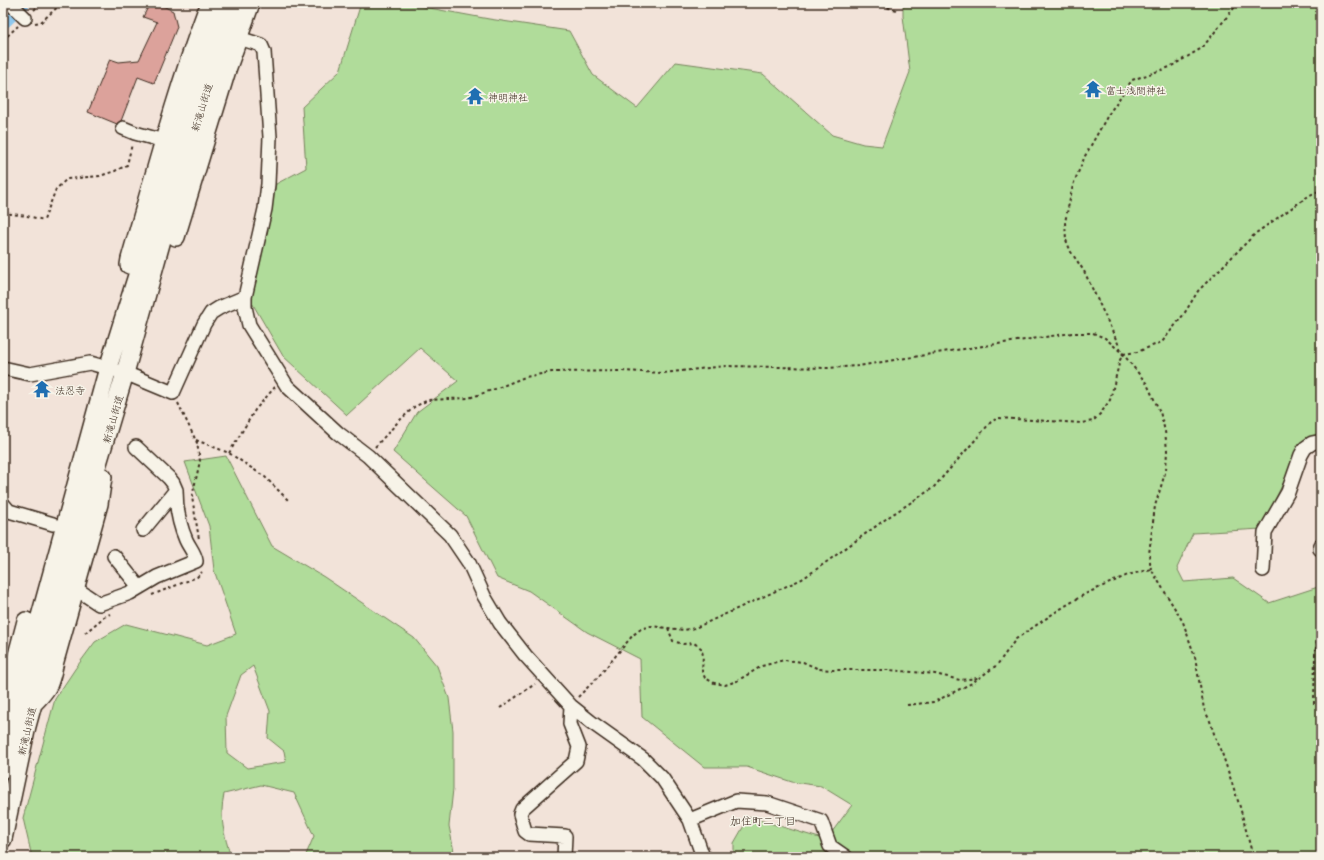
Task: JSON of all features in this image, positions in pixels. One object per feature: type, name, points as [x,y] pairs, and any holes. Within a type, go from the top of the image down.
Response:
[{"type":"main road","points":[[122,323],[130,259],[190,56],[210,3]]},
{"type":"main road","name":"新滝山街道","points":[[3,769],[39,620],[108,368],[159,205],[180,128],[222,3]]},
{"type":"main road","name":"新滝山街道","points":[[3,840],[43,658],[71,554],[148,295],[180,175],[211,75],[238,3]]},
{"type":"main road","points":[[148,295],[165,277],[182,214],[224,77],[251,3]]},
{"type":"main road","points":[[33,704],[46,691],[50,684],[99,504],[108,432]]},
{"type":"main road","points":[[3,714],[12,674],[70,466],[87,442]]},
{"type":"street","points":[[11,3],[23,16]]},
{"type":"street","points":[[239,38],[261,45],[264,52],[270,137],[268,184],[265,209],[245,298],[245,307],[249,325],[287,386],[338,434],[368,456],[450,534],[469,563],[484,596],[500,623],[525,655],[570,706],[643,759],[662,778],[690,820],[703,857]]},
{"type":"street","points":[[123,128],[164,141]]},
{"type":"street","points":[[3,368],[30,374],[87,363],[125,373],[173,393],[204,324],[211,313],[219,308],[245,298]]},
{"type":"street","points":[[1263,570],[1265,532],[1288,492],[1305,448],[1312,443],[1321,442]]},
{"type":"street","points":[[75,588],[99,604],[130,593],[157,577],[196,560],[186,541],[181,527],[176,504],[176,490],[174,483],[136,447]]},
{"type":"street","points":[[143,530],[176,490]]},
{"type":"street","points":[[3,504],[9,511],[53,524]]},
{"type":"street","points":[[114,556],[139,587]]},
{"type":"street","points":[[564,857],[566,836],[529,834],[525,831],[520,814],[522,809],[576,761],[579,747],[570,724],[570,706]]},
{"type":"street","points":[[690,820],[736,801],[767,802],[821,821],[830,846],[846,857]]},
{"type":"path","points":[[3,40],[23,16],[35,23],[40,22],[62,3]]},
{"type":"path","points":[[870,3],[897,10]]},
{"type":"path","points":[[1123,354],[1084,271],[1070,252],[1066,240],[1065,222],[1073,185],[1085,156],[1108,115],[1132,80],[1170,68],[1202,48],[1238,3]]},
{"type":"path","points":[[3,214],[28,216],[44,220],[56,189],[67,179],[100,176],[115,172],[127,165],[135,133]]},
{"type":"path","points":[[1123,354],[1138,352],[1162,342],[1184,314],[1198,291],[1256,233],[1310,195],[1321,190]]},
{"type":"path","points":[[368,456],[397,423],[414,407],[428,400],[468,398],[496,389],[525,377],[552,372],[621,371],[663,373],[726,366],[828,368],[858,366],[1072,333],[1093,333],[1105,338],[1123,354],[1147,384],[1160,412],[1165,431],[1167,450],[1166,470],[1155,506],[1149,554],[1151,569],[1183,622],[1195,657],[1204,709],[1222,753],[1240,807],[1253,857]]},
{"type":"path","points":[[570,706],[599,676],[633,635],[641,629],[651,626],[684,630],[694,628],[802,579],[890,516],[933,488],[991,422],[998,418],[1082,423],[1092,421],[1101,413],[1110,400],[1120,360],[1123,354]]},
{"type":"path","points":[[229,454],[254,410],[282,378]]},
{"type":"path","points":[[195,439],[229,454],[265,477],[289,500]]},
{"type":"path","points":[[1320,547],[1321,590]]},
{"type":"path","points":[[907,705],[934,702],[972,683],[997,664],[1016,639],[1057,611],[1085,594],[1128,575],[1151,569]]},
{"type":"path","points":[[1314,704],[1315,654],[1321,616]]},
{"type":"path","points":[[668,627],[673,641],[683,644],[694,643],[701,648],[703,655],[702,671],[705,678],[714,683],[725,685],[737,681],[762,666],[784,660],[803,662],[819,669],[890,670],[935,674],[960,680],[979,678]]},
{"type":"path","points":[[500,708],[545,677]]},
{"type":"green space","points":[[361,3],[402,3],[489,19],[569,31],[593,75],[637,108],[676,62],[763,74],[832,135],[863,144],[882,146],[910,72],[903,16],[903,3],[1321,3],[1321,443],[1301,446],[1261,529],[1193,533],[1177,568],[1184,582],[1233,578],[1269,603],[1321,586],[1321,857],[734,857],[734,843],[749,817],[826,840],[852,805],[821,786],[792,782],[747,767],[704,767],[642,717],[640,659],[587,632],[529,591],[497,578],[466,516],[393,452],[417,412],[458,381],[420,348],[347,415],[283,356],[251,301],[276,184],[306,168],[302,107],[340,71]]},
{"type":"green space","points":[[226,456],[272,546],[324,577],[414,638],[437,666],[449,698],[453,731],[453,789],[449,826],[455,857],[305,857],[314,836],[294,793],[261,785],[224,794],[222,818],[226,841],[231,857],[32,857],[23,818],[55,699],[95,642],[126,624],[207,645],[236,634],[214,570],[209,526],[185,462]],"holes":[[[253,666],[270,711],[268,738],[284,751],[286,762],[247,768],[227,753],[226,716],[241,675]]]},
{"type":"building","points":[[163,6],[173,11],[177,27],[154,83],[138,77],[121,121],[117,124],[88,112],[110,59],[119,62],[139,60],[157,22],[143,17],[148,7]]},
{"type":"waterway","points":[[3,19],[20,3]]},
{"type":"place","name":"富士浅間神社","points":[[1093,89]]},
{"type":"place","name":"神明神社","points":[[475,96]]},
{"type":"place","name":"法忍寺","points":[[42,389]]},
{"type":"district","name":"加住町二丁目","points":[[763,820]]}]
